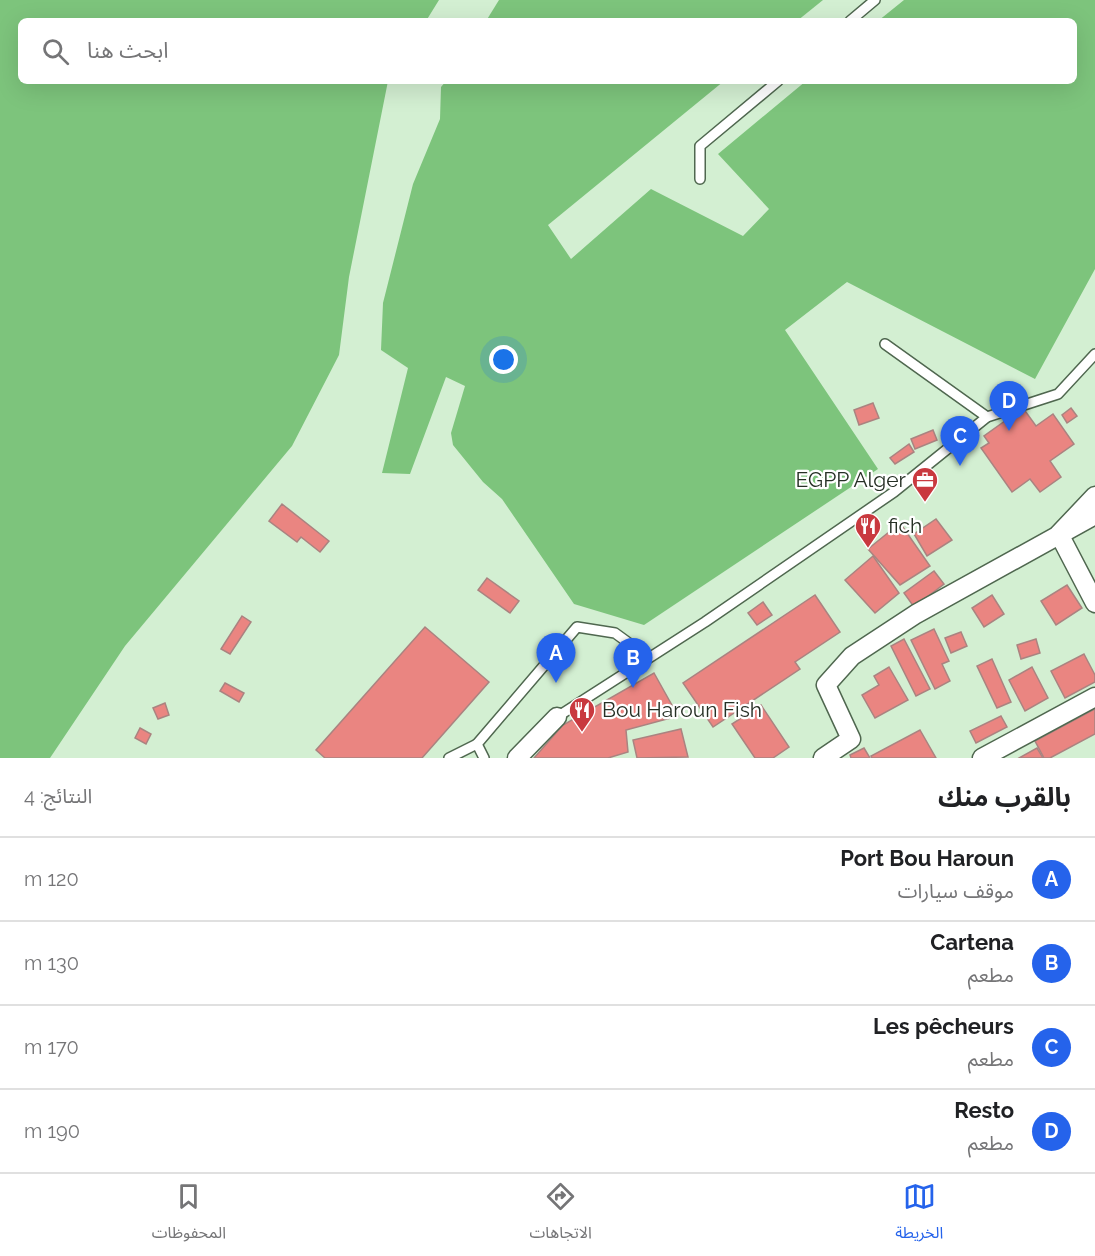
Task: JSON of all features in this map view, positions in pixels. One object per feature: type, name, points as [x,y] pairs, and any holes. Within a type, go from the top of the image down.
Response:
[{"type":"street","points":[[1059,534],[1095,496]]},
{"type":"street","points":[[823,758],[850,739],[826,685],[852,656],[916,614],[1095,516]]},
{"type":"street","points":[[1059,534],[1095,603]]},
{"type":"street","points":[[982,758],[1095,697]]},
{"type":"street","points":[[518,758],[557,717]]},
{"type":"lane","points":[[854,18],[875,0]]},
{"type":"lane","points":[[700,179],[700,146],[774,84]]},
{"type":"lane","points":[[885,344],[987,417]]},
{"type":"lane","points":[[557,717],[705,622],[894,492],[987,417],[1058,394],[1095,354]]},
{"type":"lane","points":[[449,758],[477,744],[578,627],[615,633],[648,657]]},
{"type":"lane","points":[[477,744],[484,758]]},
{"type":"shaded area","points":[[0,0],[439,0],[428,18],[18,18],[18,84],[387,84],[349,277],[339,355],[292,446],[125,646],[50,758],[0,758]]},
{"type":"shaded area","points":[[499,0],[823,0],[801,18],[488,18]]},
{"type":"shaded area","points":[[904,0],[1095,0],[1095,269],[1035,379],[847,282],[785,330],[878,469],[644,625],[574,604],[502,499],[483,482],[453,445],[451,433],[465,386],[446,377],[410,474],[382,473],[408,368],[381,350],[383,303],[413,184],[440,119],[441,87],[444,84],[720,84],[548,225],[571,259],[651,189],[743,236],[769,209],[718,154],[802,84],[1077,84],[1077,18],[882,18]]},
{"type":"building","points":[[873,403],[879,418],[859,425],[854,410]]},
{"type":"building","points":[[1023,408],[1036,426],[1053,414],[1074,444],[1050,461],[1061,477],[1040,492],[1030,479],[1012,492],[981,448],[989,443],[984,436]]},
{"type":"building","points":[[1071,408],[1077,416],[1067,423],[1062,415]]},
{"type":"building","points":[[933,430],[937,440],[915,449],[911,439]]},
{"type":"building","points":[[909,444],[914,452],[895,464],[890,458]]},
{"type":"building","points":[[282,504],[329,541],[320,552],[301,537],[297,542],[269,521]]},
{"type":"building","points":[[936,519],[952,540],[927,556],[914,534]]},
{"type":"building","points":[[900,523],[930,566],[900,585],[868,549]]},
{"type":"building","points":[[873,556],[899,593],[875,613],[845,580]]},
{"type":"building","points":[[934,571],[944,584],[914,607],[904,593]]},
{"type":"building","points":[[487,578],[519,601],[510,613],[478,590]]},
{"type":"building","points":[[1067,585],[1082,608],[1056,625],[1041,601]]},
{"type":"building","points":[[815,595],[840,632],[795,662],[800,669],[713,727],[683,683]]},
{"type":"building","points":[[992,595],[1004,614],[984,627],[972,608]]},
{"type":"building","points":[[763,602],[772,615],[757,625],[748,613]]},
{"type":"building","points":[[242,616],[251,622],[230,654],[221,649]]},
{"type":"building","points":[[425,627],[489,682],[422,758],[325,758],[316,750]]},
{"type":"building","points":[[934,629],[949,661],[942,664],[950,681],[935,689],[911,640]]},
{"type":"building","points":[[961,632],[967,646],[951,653],[945,638]]},
{"type":"building","points":[[904,639],[930,689],[916,696],[891,646]]},
{"type":"building","points":[[1036,639],[1040,653],[1021,659],[1017,645]]},
{"type":"building","points":[[1084,654],[1095,675],[1095,682],[1065,698],[1051,671]]},
{"type":"building","points":[[992,659],[1011,702],[997,708],[977,666]]},
{"type":"building","points":[[889,667],[908,700],[875,718],[862,695],[879,685],[874,676]]},
{"type":"building","points":[[1032,667],[1048,698],[1025,711],[1009,680]]},
{"type":"building","points":[[654,673],[678,716],[626,730],[628,752],[608,758],[534,758],[563,725]]},
{"type":"building","points":[[225,683],[244,693],[239,702],[220,691]]},
{"type":"building","points":[[165,703],[169,715],[158,719],[153,708]]},
{"type":"building","points":[[761,705],[789,747],[773,758],[755,758],[732,724]]},
{"type":"building","points":[[1095,709],[1095,734],[1050,758],[1044,758],[1035,741]]},
{"type":"building","points":[[1001,716],[1007,727],[976,743],[970,731]]},
{"type":"building","points":[[140,728],[151,734],[146,744],[135,738]]},
{"type":"building","points":[[681,729],[688,757],[637,758],[633,740]]},
{"type":"building","points":[[920,730],[936,758],[872,758],[871,756]]},
{"type":"building","points":[[864,748],[870,758],[851,758],[850,755]]},
{"type":"building","points":[[1037,748],[1043,758],[1019,758]]},
{"type":"place","name":"Resto","points":[[1009,431]]},
{"type":"place","name":"Les pêcheurs","points":[[960,466]]},
{"type":"place","name":"EGPP Alger","points":[[925,503]]},
{"type":"place","name":"fich","points":[[868,549]]},
{"type":"place","name":"Port Bou Haroun","points":[[556,683]]},
{"type":"place","name":"Cartena","points":[[633,688]]},
{"type":"place","name":"Bou Haroun Fish","points":[[582,733]]}]
